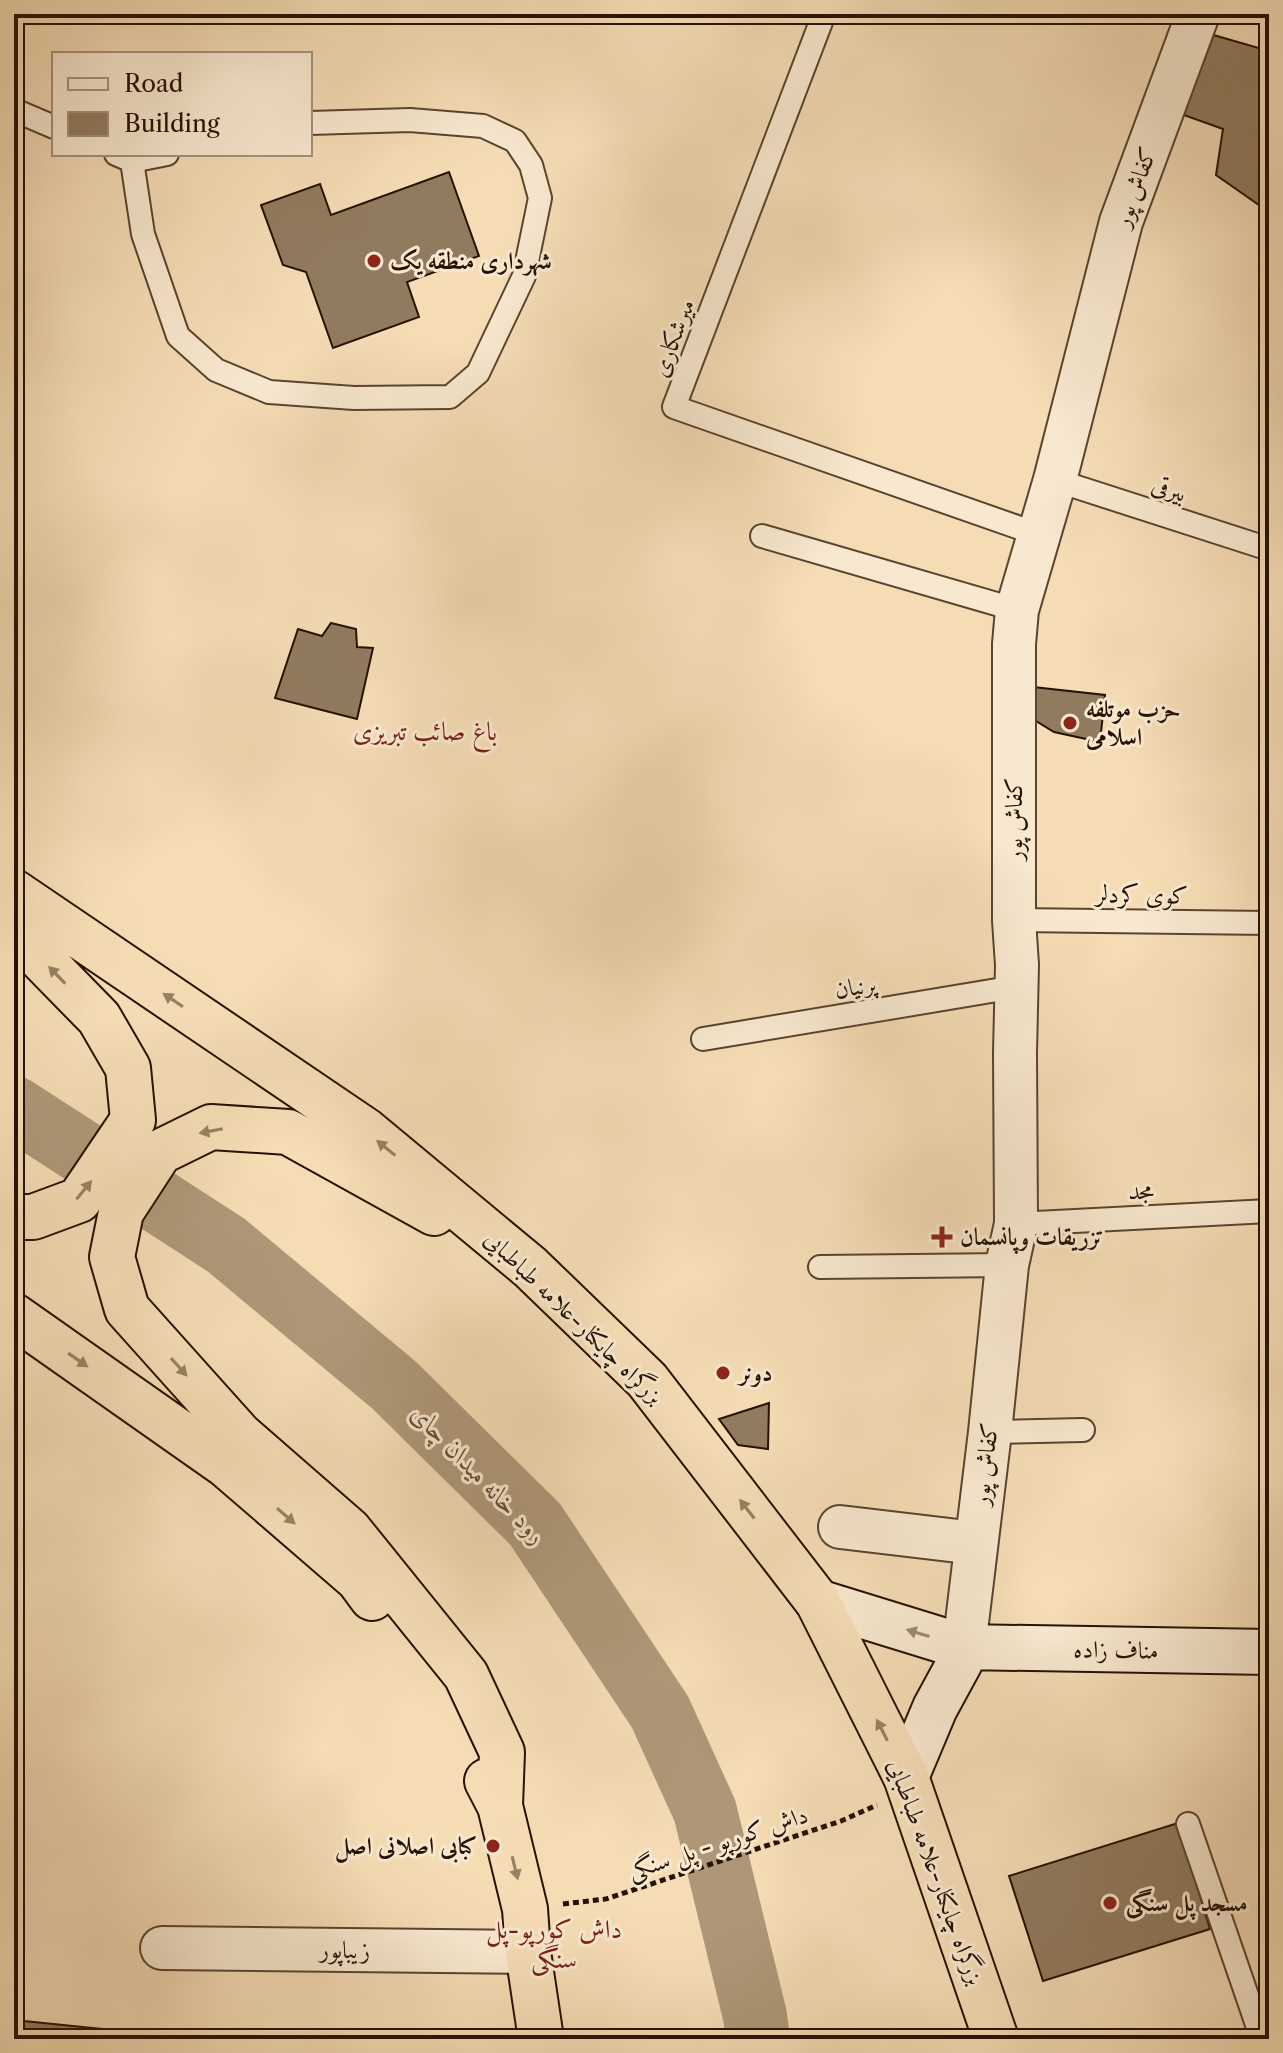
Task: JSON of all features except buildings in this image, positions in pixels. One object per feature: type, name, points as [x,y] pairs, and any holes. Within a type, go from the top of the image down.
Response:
[{"type":"highway","name":"بزرگراه چایکنار-علامه طباطبایی","points":[[14,892],[365,1130],[530,1267],[647,1380],[818,1602],[906,1777],[996,2039]]},
{"type":"highway","points":[[14,931],[99,1018],[128,1068],[133,1120],[79,1200],[33,1217],[14,1217]]},
{"type":"highway","points":[[500,1806],[502,1752],[466,1675],[349,1530],[239,1434],[127,1309],[112,1257],[121,1212],[160,1152],[211,1127],[288,1132],[530,1267]]},
{"type":"highway","points":[[14,1316],[226,1465],[358,1579],[436,1681],[500,1806],[525,1909],[541,2039]]},
{"type":"street","name":"کفاش پور","points":[[964,1647],[1007,1265],[1016,1224],[1014,644],[1017,610],[1055,480],[1121,222],[1198,14]]},
{"type":"street","points":[[840,1527],[975,1543]]},
{"type":"street","name":"مناف زاده","points":[[818,1602],[964,1647],[1269,1652]]},
{"type":"street","points":[[906,1777],[935,1708],[960,1662],[964,1647]]},
{"type":"street","name":"زیباپور","points":[[162,1948],[528,1952]]},
{"type":"lane","name":"میرشکاری","points":[[824,14],[674,407],[1040,535]]},
{"type":"lane","points":[[14,110],[52,126]]},
{"type":"lane","points":[[124,157],[143,234],[178,336],[216,370],[269,392],[354,398],[450,397],[478,373],[524,276],[540,198],[531,165],[515,141],[483,126],[410,120],[312,123]]},
{"type":"lane","name":"بیرقی","points":[[1055,480],[1266,548]]},
{"type":"lane","points":[[762,536],[1017,610]]},
{"type":"lane","name":"کوی کردلر","points":[[1014,920],[1269,923]]},
{"type":"lane","name":"پرنیان","points":[[703,1039],[1015,987]]},
{"type":"lane","name":"مجد","points":[[1016,1224],[1269,1211]]},
{"type":"lane","points":[[820,1267],[1007,1265]]},
{"type":"lane","points":[[990,1432],[1083,1430]]},
{"type":"lane","points":[[1188,1824],[1262,2039]]},
{"type":"path","name":"داش کورپو - پل سنگی","points":[[606,1899],[841,1821]]},
{"type":"waterway","name":"رود خانه میدان چای","points":[[14,1108],[226,1245],[394,1385],[535,1524],[660,1712],[705,1811],[758,2039]]},
{"type":"place","name":"شهرداری منطقه یک","points":[[374,261]]},
{"type":"place","name":"حزب موتلفه اسلامی","points":[[1070,723]]},
{"type":"place","name":"تزریقات وپانسمان","points":[[942,1237]]},
{"type":"place","name":"دونر","points":[[723,1373]]},
{"type":"place","name":"کبابی اصلانی اصل","points":[[493,1846]]},
{"type":"place","name":"مسجد پل سنگی","points":[[1110,1903]]},
{"type":"district","name":"باغ صائب تبریزی","points":[[425,731]]},
{"type":"district","name":"داش کورپو-پل سنگی","points":[[554,1944]]}]
